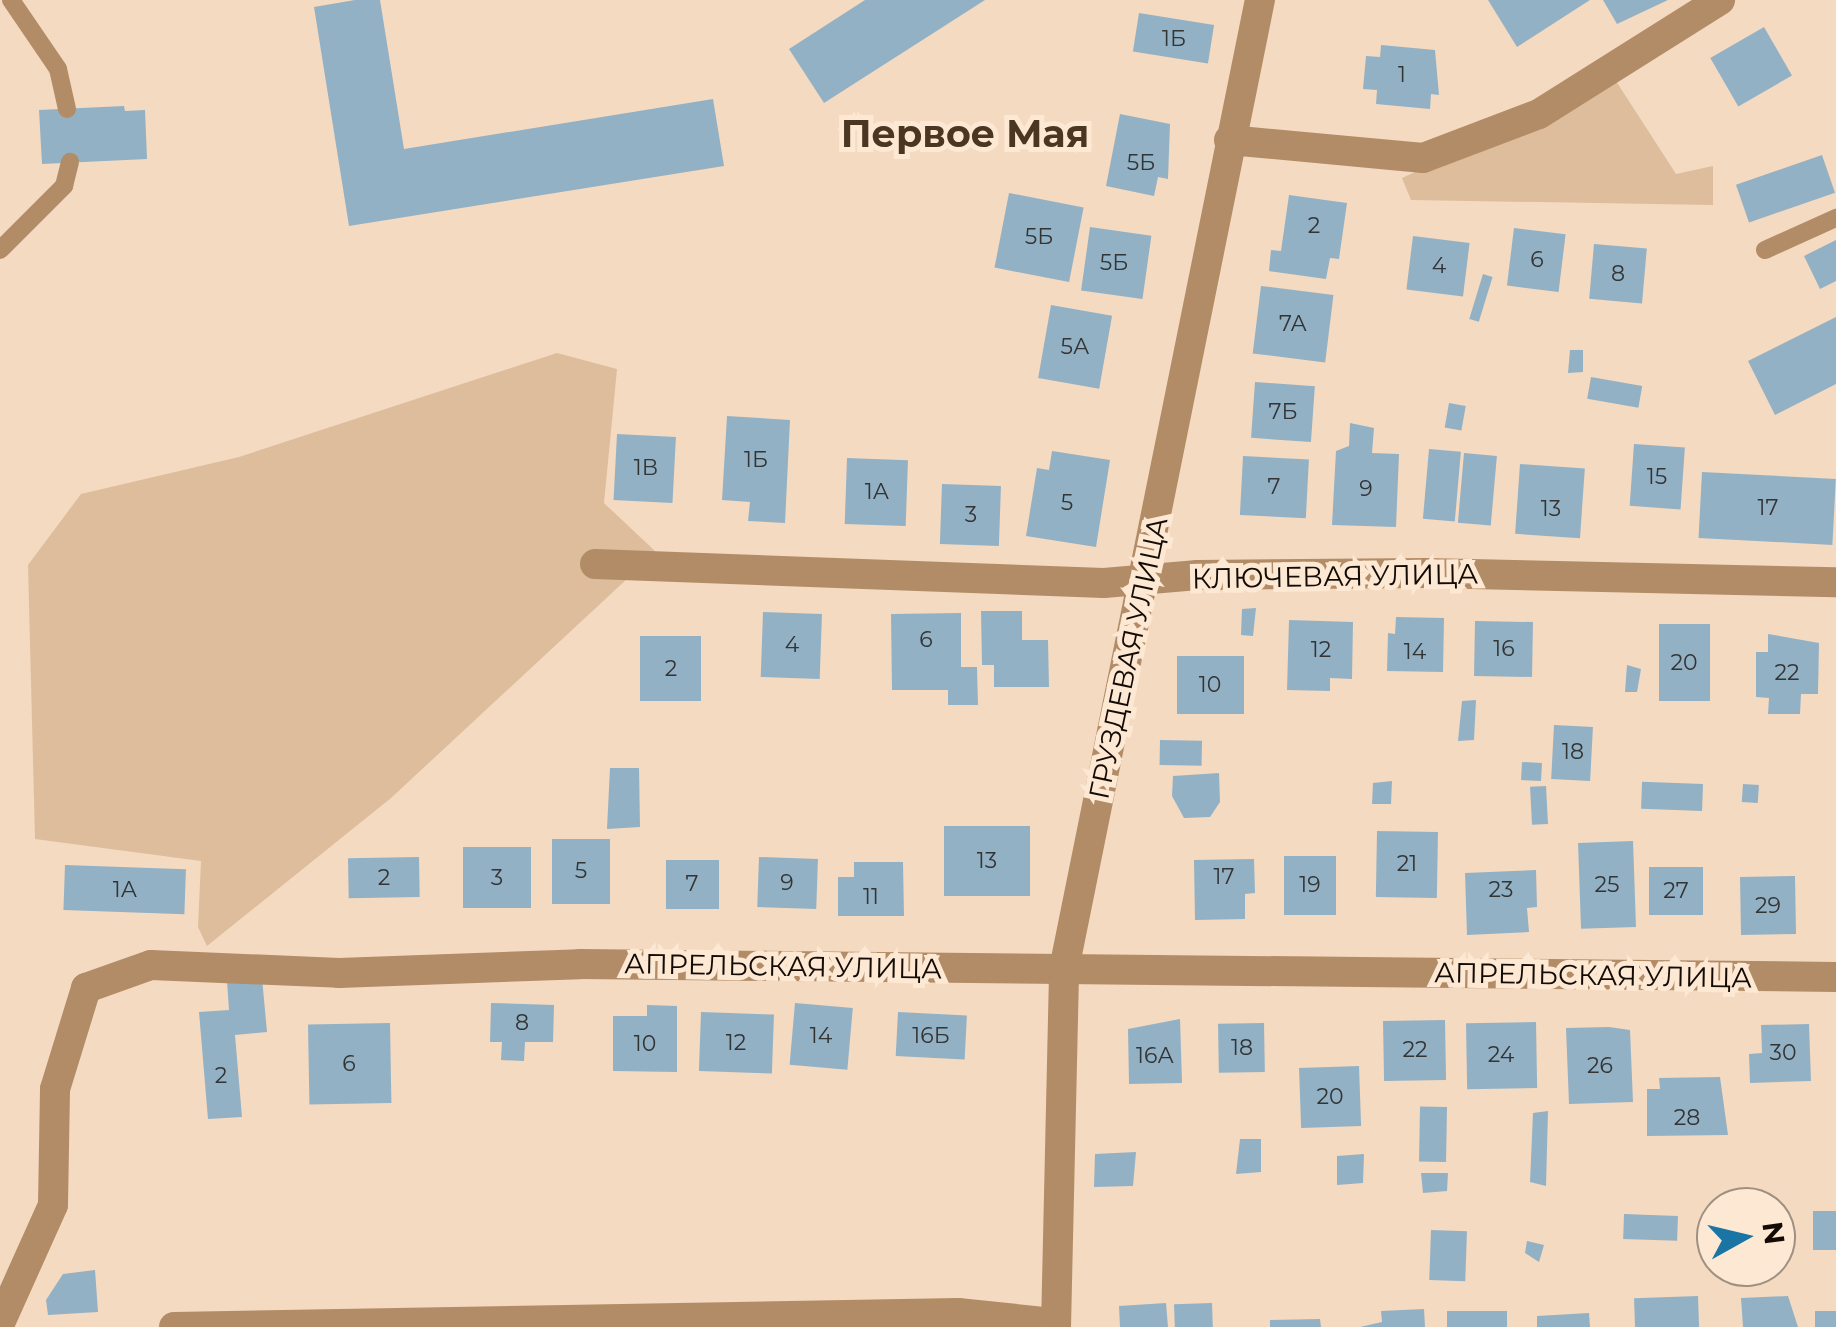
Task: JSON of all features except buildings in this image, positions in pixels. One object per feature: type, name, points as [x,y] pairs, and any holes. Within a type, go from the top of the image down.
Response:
[{"type":"street","name":"ГРУЗДЕВАЯ УЛИЦА","points":[[1055,1325],[1064,969],[1260,0]]},
{"type":"street","points":[[1230,140],[1423,158],[1539,114],[1720,0]]},
{"type":"street","name":"КЛЮЧЕВАЯ УЛИЦА","points":[[594,564],[1144,581],[1428,573],[1836,582]]},
{"type":"street","name":"АПРЕЛЬСКАЯ УЛИЦА","points":[[0,1323],[53,1205],[55,1089],[86,988],[151,965],[339,973],[580,964],[1836,977]]},
{"type":"street","points":[[174,1327],[958,1313],[1000,1325],[1055,1325]]},
{"type":"lane","points":[[11,0],[49,52],[67,108]]},
{"type":"lane","points":[[0,250],[64,186],[70,162]]},
{"type":"lane","points":[[1765,250],[1836,218]]},
{"type":"shaded area","points":[[1616,81],[1676,174],[1713,166],[1713,205],[1411,200],[1402,178]]},
{"type":"shaded area","points":[[557,353],[617,369],[604,503],[656,552],[391,798],[207,946],[198,927],[201,861],[35,839],[28,565],[81,494],[239,457]]},
{"type":"district","name":"Первое Мая","points":[[965,134]]}]
